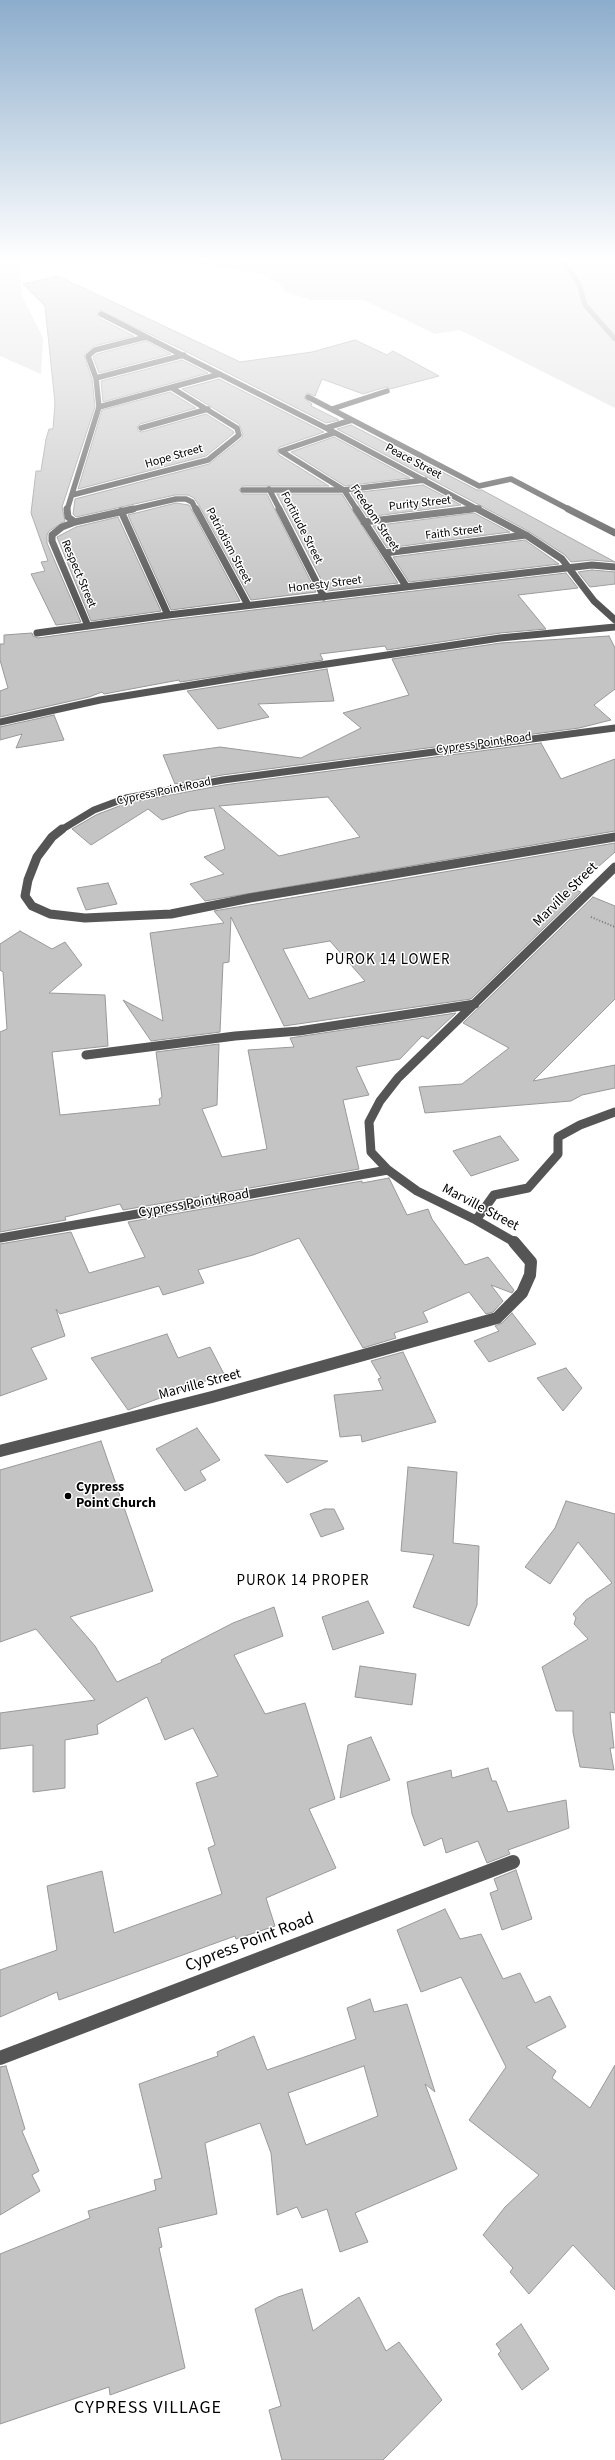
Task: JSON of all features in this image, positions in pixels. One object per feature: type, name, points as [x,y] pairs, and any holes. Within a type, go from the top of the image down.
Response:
[{"type":"street","points":[[104,376],[96,378],[99,407],[67,509],[68,517],[75,522],[121,511],[168,615]]},
{"type":"street","points":[[99,407],[214,376]]},
{"type":"street","name":"Peace Street","points":[[224,376],[479,508],[526,535],[562,559],[569,568]]},
{"type":"street","name":"Hope Street","points":[[72,495],[208,460],[239,435],[237,428],[172,388]]},
{"type":"street","points":[[332,409],[387,391]]},
{"type":"street","points":[[308,397],[479,486],[511,479],[615,533]]},
{"type":"street","points":[[141,428],[208,409]]},
{"type":"street","points":[[326,428],[352,420]]},
{"type":"street","name":"Freedom Street","points":[[334,433],[285,448],[282,451],[344,490],[406,586]]},
{"type":"street","name":"Fortitude Street","points":[[243,490],[344,490],[425,480]]},
{"type":"street","name":"Fortitude Street","points":[[269,490],[324,597]]},
{"type":"street","name":"Patriotism Street","points":[[121,511],[176,499],[186,499],[192,502],[248,606]]},
{"type":"street","name":"Purity Street","points":[[364,522],[479,508]]},
{"type":"street","name":"Respect Street","points":[[75,522],[56,531],[52,535],[52,541],[88,626]]},
{"type":"street","name":"Faith Street","points":[[385,553],[526,535]]},
{"type":"street","name":"Honesty Street","points":[[37,633],[168,615],[406,586],[592,565],[615,567]]},
{"type":"street","points":[[569,568],[594,601],[615,620]]},
{"type":"street","points":[[0,722],[100,700],[247,676],[500,638],[615,626]]},
{"type":"street","name":"Cypress Point Road","points":[[615,728],[523,738],[223,780],[126,798],[94,810],[69,824],[52,837],[37,857],[28,880],[25,896],[32,906],[50,914],[85,918],[118,918],[170,914],[250,898],[615,837]]},
{"type":"street","name":"Marville Street","points":[[0,1451],[212,1397],[497,1318],[522,1293],[530,1275],[531,1262],[516,1243],[476,1220],[417,1191],[388,1170],[371,1152],[369,1122],[380,1101],[398,1078],[615,867]]},
{"type":"street","points":[[86,1055],[235,1036],[299,1031],[475,1004]]},
{"type":"street","points":[[476,1220],[494,1195],[528,1188],[558,1154],[558,1137],[580,1125],[615,1112]]},
{"type":"street","name":"Cypress Point Road","points":[[0,1238],[388,1170]]},
{"type":"street","name":"Cypress Point Road","points":[[0,2058],[513,1862]]},
{"type":"shaded area","points":[[551,376],[615,376],[615,408]]},
{"type":"building","points":[[52,376],[91,376],[95,407],[62,507],[65,521],[49,531],[47,535],[47,543],[81,622],[56,625],[31,574],[45,571],[41,562],[48,561],[31,513],[36,471],[41,471],[46,439],[49,429],[53,429],[55,403]]},
{"type":"building","points":[[121,376],[198,376],[103,402],[101,381]]},
{"type":"building","points":[[234,376],[439,376],[390,389],[386,387],[363,394],[322,379],[315,396],[307,393],[304,398],[312,404],[311,406],[339,420],[326,423]]},
{"type":"building","points":[[219,379],[324,432],[280,447],[277,451],[279,455],[329,486],[243,486],[239,490],[243,494],[267,494],[316,592],[251,600],[200,507],[194,498],[188,495],[175,495],[76,517],[73,514],[75,499],[209,464],[242,438],[243,434],[239,424],[182,389]]},
{"type":"building","points":[[170,392],[196,408],[140,424],[137,427],[138,431],[142,432],[206,414],[234,433],[206,456],[78,489],[102,410]]},
{"type":"building","points":[[351,425],[477,490],[482,490],[615,562],[592,560],[571,562],[565,555],[528,531],[337,429]]},
{"type":"building","points":[[334,437],[410,478],[345,486],[291,452]]},
{"type":"building","points":[[423,485],[461,505],[367,517],[351,493]]},
{"type":"building","points":[[277,494],[342,494],[398,583],[327,591]]},
{"type":"building","points":[[176,503],[189,505],[240,601],[171,610],[128,515]]},
{"type":"building","points":[[474,513],[510,532],[387,548],[373,526]]},
{"type":"building","points":[[118,517],[161,611],[91,621],[57,537],[76,527]]},
{"type":"building","points":[[525,540],[559,564],[409,582],[393,557]]},
{"type":"building","points":[[592,570],[615,572],[615,584],[590,587],[578,572]]},
{"type":"building","points":[[566,573],[578,588],[518,595],[546,629],[500,633],[387,650],[385,646],[320,654],[323,660],[180,682],[179,680],[104,694],[102,692],[89,697],[0,717],[0,691],[8,688],[0,660],[0,644],[4,644],[4,635],[32,633],[33,636],[38,638],[169,620]]},
{"type":"building","points":[[609,636],[615,648],[615,689],[594,705],[611,720],[579,728],[222,775],[175,784],[163,755],[220,747],[301,758],[361,728],[343,713],[409,695],[392,659],[501,643]]},
{"type":"building","points":[[327,669],[334,701],[258,704],[269,717],[218,729],[187,691]]},
{"type":"building","points":[[54,715],[64,740],[16,748],[22,734],[0,740],[0,727]]},
{"type":"building","points":[[541,743],[561,779],[615,759],[615,831],[205,901],[190,884],[224,874],[204,857],[225,849],[214,808],[189,811],[162,820],[148,809],[91,845],[72,829],[96,815],[127,803],[224,785]],"holes":[[[328,797],[360,837],[279,856],[219,806]]]},
{"type":"building","points":[[615,843],[615,852],[573,889],[581,892],[471,999],[284,1026],[231,917],[229,962],[223,963],[220,1032],[151,1041],[123,1000],[163,1021],[150,933],[224,923],[214,911]],"holes":[[[330,941],[365,981],[309,999],[283,949]]]},
{"type":"building","points":[[108,883],[117,904],[86,910],[77,888]]},
{"type":"building","points":[[593,897],[615,906],[615,999],[533,1081],[615,1065],[615,1088],[582,1095],[571,1101],[425,1113],[419,1087],[462,1084],[509,1048],[463,1023]]},
{"type":"building","points":[[20,931],[52,949],[65,942],[82,965],[49,993],[105,995],[108,1046],[52,1052],[60,1115],[160,1105],[159,1099],[162,1097],[156,1052],[219,1044],[217,1105],[202,1109],[222,1157],[267,1149],[248,1050],[294,1047],[290,1038],[456,1013],[428,1039],[422,1036],[400,1059],[356,1067],[369,1095],[343,1100],[359,1169],[123,1210],[120,1204],[65,1217],[66,1220],[0,1232],[0,1032],[7,1029],[3,972],[0,970],[0,944]]},
{"type":"building","points":[[500,1136],[519,1160],[471,1176],[453,1151]]},
{"type":"building","points":[[389,1178],[407,1215],[428,1209],[432,1219],[465,1265],[488,1257],[514,1290],[512,1293],[491,1285],[503,1301],[493,1312],[486,1314],[469,1292],[423,1312],[428,1322],[394,1333],[396,1338],[363,1348],[299,1238],[253,1255],[198,1270],[204,1283],[163,1295],[159,1286],[60,1314],[56,1309],[65,1336],[31,1348],[47,1379],[0,1396],[0,1244],[71,1232],[89,1273],[145,1257],[128,1222],[362,1181],[362,1183]]},
{"type":"building","points":[[512,1313],[536,1344],[489,1362],[474,1341],[499,1331],[495,1326],[502,1323]]},
{"type":"building","points":[[167,1334],[178,1358],[210,1347],[224,1374],[128,1410],[91,1358]]},
{"type":"building","points":[[403,1352],[436,1422],[362,1442],[361,1435],[340,1437],[334,1395],[383,1390],[378,1379],[381,1378],[371,1361]]},
{"type":"building","points":[[566,1368],[582,1388],[563,1411],[537,1378]]},
{"type":"building","points":[[197,1428],[220,1460],[200,1471],[206,1480],[185,1491],[156,1449]]},
{"type":"building","points":[[101,1441],[153,1591],[70,1617],[95,1646],[117,1682],[162,1662],[161,1660],[233,1623],[274,1607],[283,1636],[234,1655],[265,1714],[305,1703],[335,1799],[309,1809],[336,1868],[266,1898],[275,1926],[236,1939],[235,1936],[59,2000],[57,1992],[0,2017],[0,1970],[57,1950],[47,1886],[102,1871],[114,1933],[222,1894],[208,1848],[215,1845],[196,1783],[218,1776],[193,1728],[165,1740],[147,1697],[97,1725],[98,1734],[65,1740],[65,1788],[33,1792],[33,1745],[0,1749],[0,1713],[95,1700],[36,1629],[0,1642],[0,1470]]},
{"type":"building","points":[[265,1455],[328,1461],[287,1483]]},
{"type":"building","points":[[408,1467],[457,1472],[453,1543],[479,1546],[477,1605],[469,1626],[413,1607],[434,1555],[401,1551]]},
{"type":"building","points":[[566,1501],[615,1514],[615,1713],[610,1712],[614,1748],[610,1748],[614,1770],[580,1767],[573,1732],[573,1711],[556,1711],[542,1667],[588,1639],[574,1624],[576,1618],[573,1614],[586,1600],[612,1583],[578,1542],[550,1584],[525,1567],[555,1528]]},
{"type":"building","points":[[325,1509],[334,1509],[344,1529],[321,1537],[310,1514]]},
{"type":"building","points":[[368,1601],[384,1633],[333,1650],[322,1617]]},
{"type":"building","points":[[360,1666],[416,1674],[412,1705],[355,1697]]},
{"type":"building","points":[[371,1737],[390,1780],[340,1798],[348,1745]]},
{"type":"building","points":[[488,1768],[492,1781],[496,1781],[508,1812],[566,1800],[569,1828],[508,1850],[510,1854],[487,1863],[478,1841],[446,1853],[442,1838],[424,1846],[412,1814],[407,1782],[451,1770],[452,1778]]},
{"type":"building","points":[[516,1870],[532,1919],[502,1930],[490,1893],[498,1890],[494,1879]]},
{"type":"building","points":[[445,1909],[460,1939],[481,1934],[503,1979],[520,1973],[535,2003],[550,1996],[566,2027],[526,2047],[556,2071],[552,2078],[590,2108],[615,2065],[615,2290],[573,2245],[529,2294],[510,2272],[513,2268],[483,2235],[505,2207],[539,2175],[469,2120],[506,2067],[461,1977],[421,1992],[397,1930]]},
{"type":"building","points":[[370,1999],[374,2012],[407,2004],[435,2092],[425,2084],[457,2169],[355,2213],[368,2242],[340,2252],[327,2209],[302,2218],[297,2207],[277,2215],[271,2153],[260,2123],[205,2143],[217,2214],[158,2228],[162,2247],[159,2248],[185,2368],[110,2395],[109,2387],[0,2424],[0,2254],[90,2218],[88,2211],[156,2190],[154,2180],[162,2178],[139,2084],[218,2056],[217,2052],[254,2036],[267,2070],[356,2039],[347,2008]],"holes":[[[364,2066],[378,2116],[306,2145],[288,2093]]]},
{"type":"building","points":[[6,2066],[25,2129],[22,2131],[39,2171],[32,2175],[40,2191],[0,2215],[0,2067]]},
{"type":"building","points":[[302,2289],[313,2331],[359,2297],[386,2351],[399,2342],[442,2400],[383,2460],[282,2460],[269,2410],[281,2406],[255,2309],[278,2297]]},
{"type":"building","points":[[521,2324],[549,2369],[522,2390],[498,2354],[501,2351],[496,2344]]},
{"type":"place","name":"Cypress Point Church","points":[[68,1496]]},
{"type":"district","name":"PUROK 14 LOWER","points":[[388,961]]},
{"type":"district","name":"PUROK 14 PROPER","points":[[303,1582]]},
{"type":"district","name":"CYPRESS VILLAGE","points":[[148,2409]]}]
